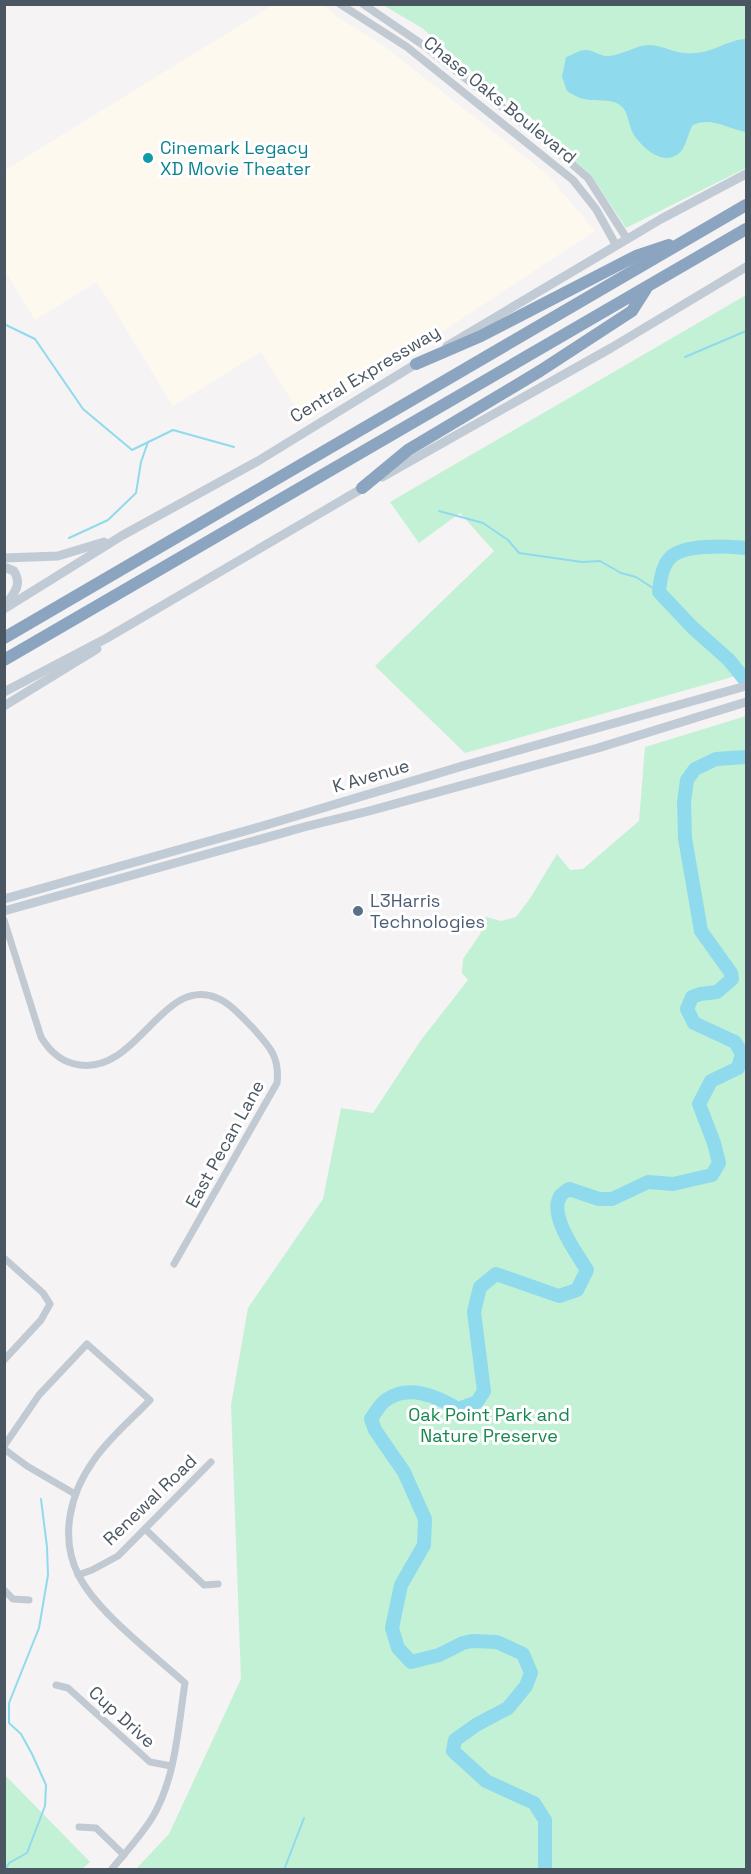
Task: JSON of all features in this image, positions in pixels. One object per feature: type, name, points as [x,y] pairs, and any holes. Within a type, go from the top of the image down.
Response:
[{"type":"highway","points":[[4,638],[747,205]]},
{"type":"highway","points":[[4,660],[747,229]]},
{"type":"highway","points":[[416,364],[481,336],[636,256],[690,239]]},
{"type":"highway","points":[[362,488],[408,450],[540,371],[632,311],[647,286]]},
{"type":"main road","name":"Central Expressway","points":[[4,608],[123,535],[258,460],[616,245],[747,174]]},
{"type":"main road","points":[[4,693],[148,614],[362,488],[611,348],[747,267]]},
{"type":"main road","points":[[4,558],[58,556],[123,535]]},
{"type":"main road","points":[[4,567],[14,572],[19,584],[18,589],[4,608]]},
{"type":"main road","points":[[4,706],[77,663],[148,614]]},
{"type":"main road","name":"K Avenue","points":[[5,899],[747,686]]},
{"type":"main road","name":"K Avenue","points":[[4,911],[604,746],[747,702]]},
{"type":"main road","points":[[513,752],[518,770]]},
{"type":"main road","points":[[378,792],[383,807]]},
{"type":"main road","points":[[266,825],[270,837]]},
{"type":"street","name":"Chase Oaks Boulevard","points":[[340,4],[407,47],[573,180],[596,209],[616,245]]},
{"type":"street","name":"Chase Oaks Boulevard","points":[[363,4],[413,38],[535,133],[588,178],[627,239]]},
{"type":"street","points":[[407,47],[413,38]]},
{"type":"street","points":[[526,143],[535,133]]},
{"type":"street","name":"East Pecan Lane","points":[[4,920],[40,1037],[47,1047],[62,1060],[86,1066],[108,1062],[133,1044],[172,1006],[186,997],[204,995],[219,999],[228,1005],[254,1030],[275,1056],[279,1068],[277,1083],[174,1264]]},
{"type":"street","points":[[4,1258],[43,1293],[50,1304],[42,1320],[4,1360]]},
{"type":"street","points":[[75,1494],[27,1466],[4,1448],[39,1395],[87,1344],[150,1400],[94,1458],[77,1487],[70,1514],[69,1546],[78,1575],[94,1599],[185,1683],[170,1776],[152,1817],[111,1869]]},
{"type":"street","name":"Renewal Road","points":[[78,1575],[118,1556],[211,1462]]},
{"type":"street","points":[[145,1529],[204,1585],[218,1584]]},
{"type":"street","points":[[4,1590],[13,1599],[29,1600]]},
{"type":"street","name":"Cup Drive","points":[[56,1685],[68,1688],[150,1762],[171,1766]]},
{"type":"street","points":[[79,1827],[96,1828],[124,1855]]},
{"type":"shaded area","points":[[273,5],[324,5],[336,16],[385,47],[547,174],[595,231],[305,422],[261,352],[173,406],[97,282],[35,320],[5,271],[5,170]]},
{"type":"green space","points":[[383,5],[746,5],[746,168],[626,228],[591,175],[422,28]]},
{"type":"green space","points":[[746,295],[746,673],[465,753],[375,666],[494,551],[460,513],[419,543],[390,502]]},
{"type":"green space","name":"Oak Point Park and Nature Preserve","points":[[746,716],[746,1869],[136,1869],[169,1834],[241,1679],[231,1405],[248,1308],[323,1199],[341,1108],[373,1113],[421,1040],[468,980],[462,973],[463,959],[481,933],[475,918],[486,917],[501,921],[516,917],[557,854],[570,870],[583,869],[639,821],[645,747]]},
{"type":"green space","points":[[5,1775],[90,1862],[82,1869],[5,1869]]},
{"type":"water","points":[[746,39],[746,132],[713,122],[693,125],[682,150],[670,158],[656,155],[638,141],[620,105],[577,97],[567,91],[562,77],[566,57],[582,50],[609,56],[649,45],[681,53],[694,53]]},
{"type":"waterway","points":[[4,324],[35,339],[83,409],[132,450],[173,430],[234,447]]},
{"type":"waterway","points":[[685,357],[746,331]]},
{"type":"waterway","points":[[69,538],[108,520],[136,493],[141,462],[148,442]]},
{"type":"waterway","points":[[439,511],[483,523],[508,540],[519,553],[582,562],[600,561],[621,573],[636,577],[659,592]]},
{"type":"waterway","points":[[746,548],[705,547],[676,553],[666,563],[660,580],[659,592],[693,628],[729,660],[746,681]]},
{"type":"waterway","points":[[545,1870],[545,1820],[534,1803],[486,1781],[453,1751],[455,1740],[476,1725],[508,1708],[526,1686],[531,1673],[523,1654],[497,1642],[463,1643],[439,1655],[411,1662],[398,1648],[392,1628],[401,1585],[424,1545],[425,1519],[404,1472],[375,1430],[371,1419],[384,1402],[395,1395],[404,1393],[413,1392],[432,1396],[458,1409],[477,1402],[484,1391],[474,1312],[480,1287],[496,1274],[559,1296],[577,1290],[587,1270],[565,1234],[558,1212],[561,1195],[569,1189],[599,1199],[612,1199],[648,1182],[673,1184],[712,1175],[719,1163],[699,1104],[711,1081],[738,1068],[742,1054],[735,1042],[694,1023],[687,1009],[692,997],[717,992],[732,979],[731,973],[701,931],[685,838],[684,802],[687,780],[695,769],[716,759],[746,757]]},
{"type":"waterway","points":[[5,1870],[9,1863],[27,1853],[45,1806],[46,1785],[21,1734],[9,1723],[9,1703],[39,1628],[48,1575],[41,1499]]},
{"type":"waterway","points":[[284,1870],[304,1818]]},
{"type":"place","name":"Cinemark Legacy XD Movie Theater","points":[[148,158]]},
{"type":"place","name":"L3Harris Technologies","points":[[358,911]]}]
